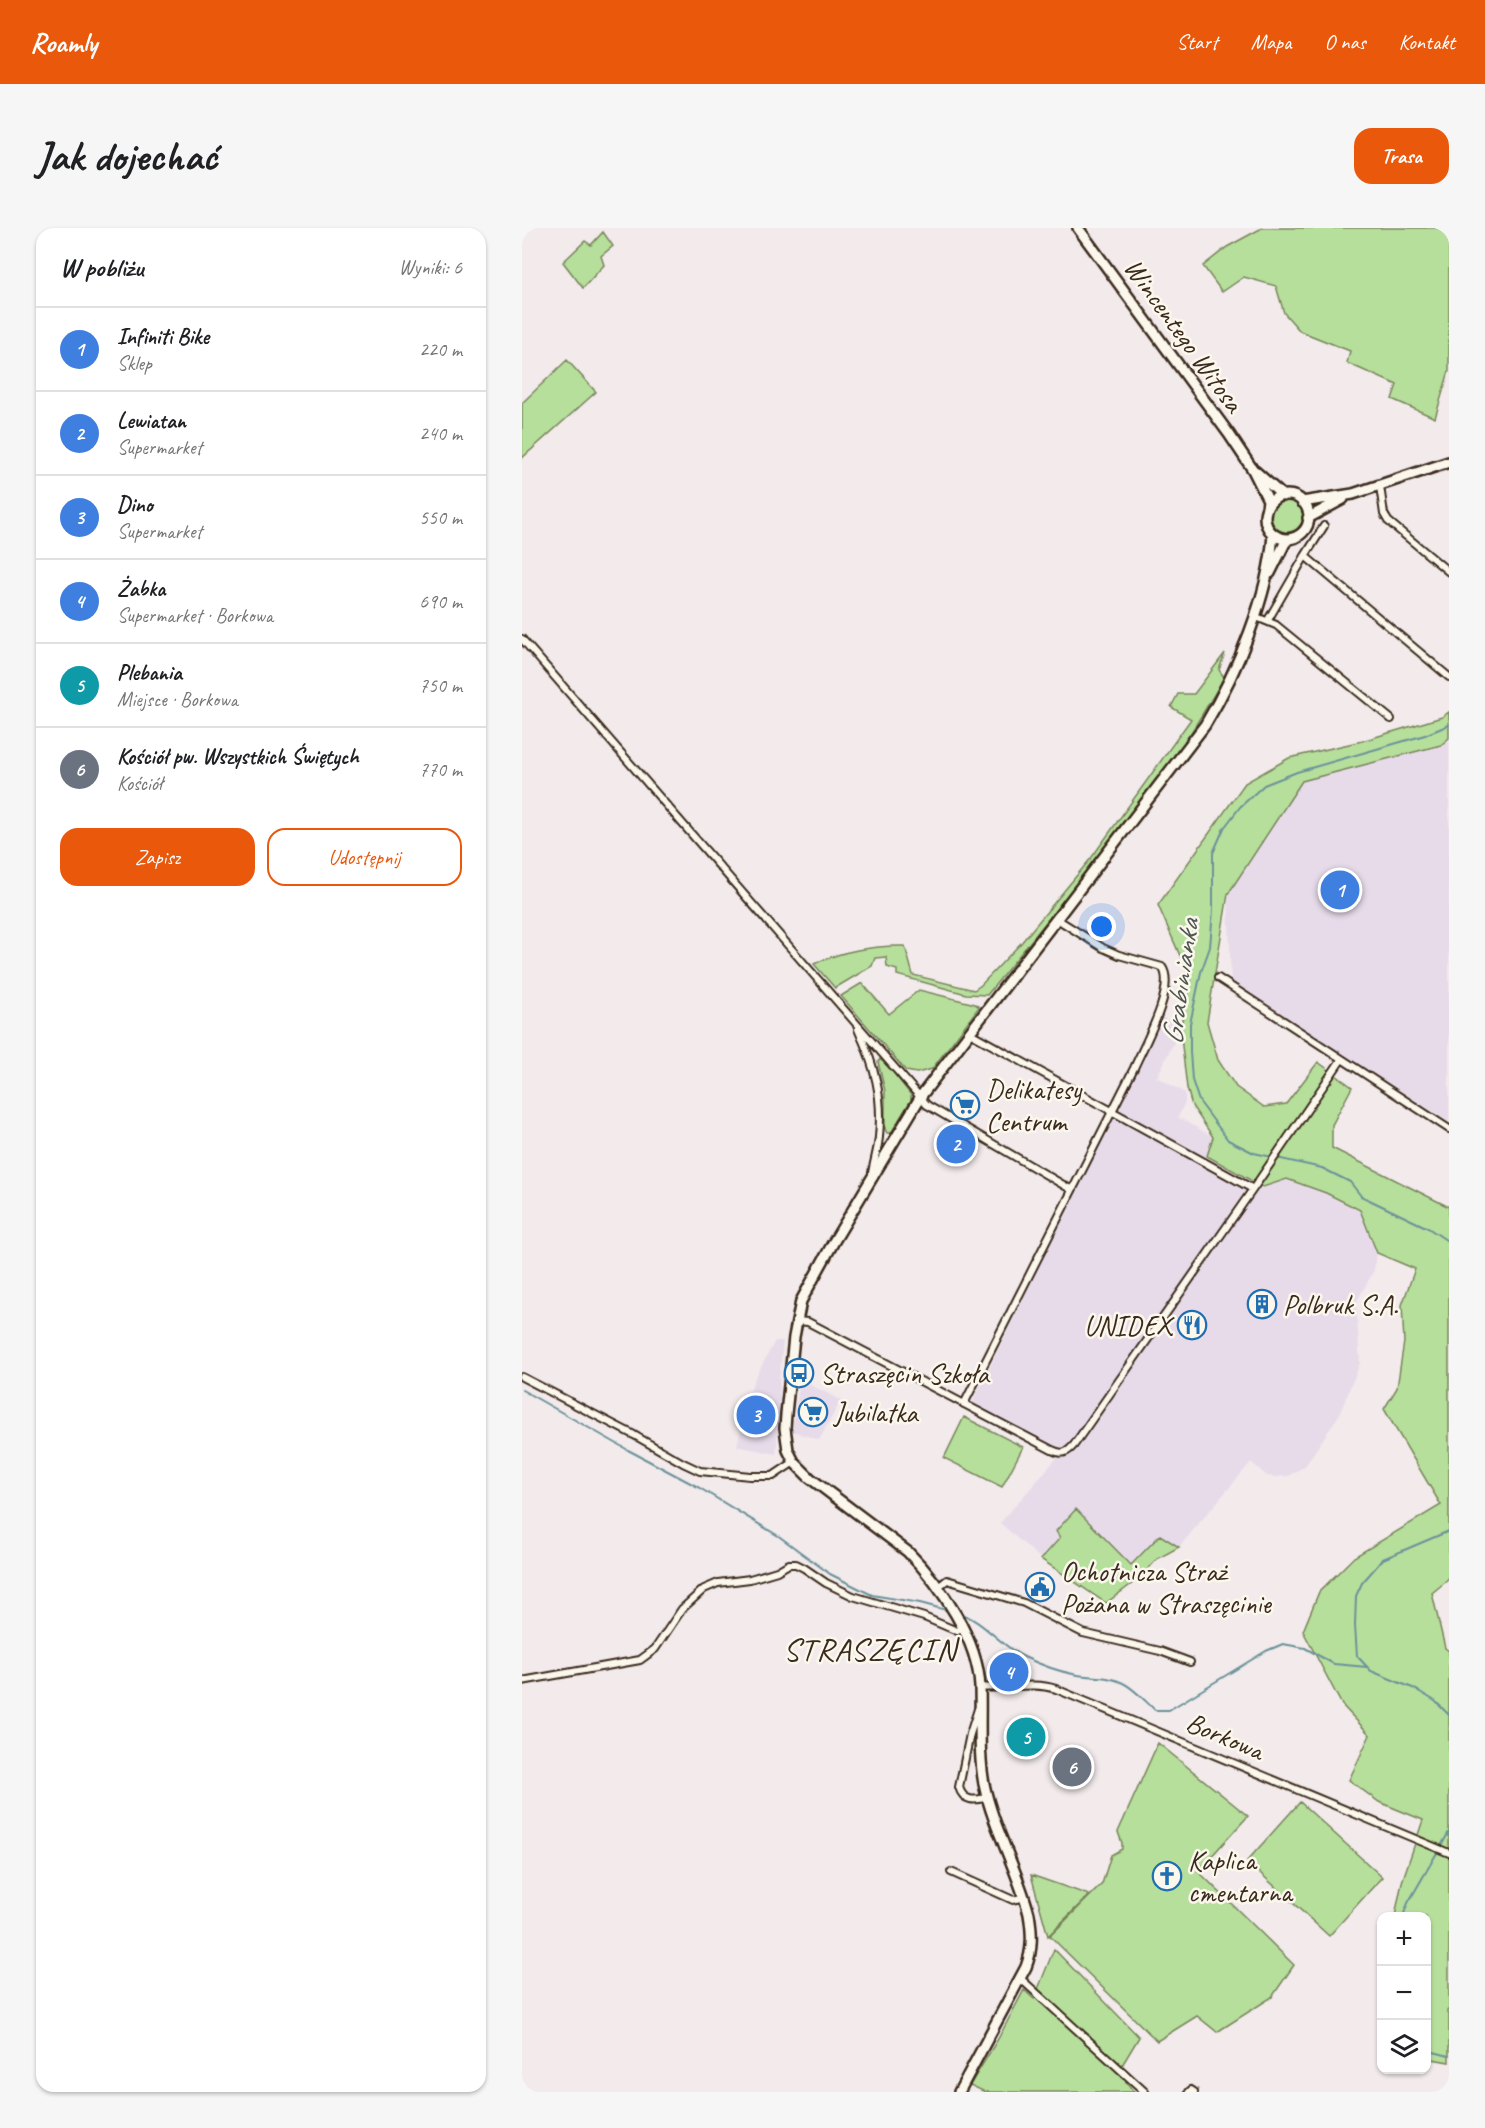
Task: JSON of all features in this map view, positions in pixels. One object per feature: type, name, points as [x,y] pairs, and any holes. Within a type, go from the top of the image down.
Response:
[{"type":"street","name":"Wincentego Witosa","points":[[1078,228],[1222,424],[1253,470],[1268,500],[1267,508]]},
{"type":"street","points":[[1302,502],[1353,494],[1449,462]]},
{"type":"street","name":"Wincentego Witosa","points":[[1253,470],[1283,495]]},
{"type":"street","points":[[1380,486],[1384,514],[1388,520],[1449,572]]},
{"type":"street","points":[[1308,518],[1353,494]]},
{"type":"street","points":[[959,2092],[1021,1979],[1032,1948],[1032,1930],[1025,1897],[988,1797],[981,1763],[980,1687],[975,1656],[961,1625],[925,1570],[908,1552],[816,1483],[794,1462],[786,1443],[785,1428],[799,1305],[921,1096],[1205,724],[1219,701],[1236,666],[1267,577],[1285,543],[1302,532],[1308,518],[1308,512],[1302,502],[1297,498],[1283,495],[1267,508],[1266,522],[1273,534],[1289,539]]},
{"type":"street","points":[[1268,620],[1324,526]]},
{"type":"street","points":[[1267,577],[1273,534]]},
{"type":"street","points":[[1305,556],[1449,677]]},
{"type":"street","points":[[1254,616],[1268,620],[1391,719]]},
{"type":"street","points":[[522,639],[927,1105],[1072,1190]]},
{"type":"street","points":[[964,1404],[1112,1111],[1157,1018],[1164,991],[1166,972],[1156,964],[1119,955],[1103,948],[1057,919]]},
{"type":"street","points":[[1218,978],[1449,1129]]},
{"type":"street","points":[[855,1023],[870,1055],[880,1097],[879,1140],[871,1180]]},
{"type":"street","points":[[970,1033],[1253,1189]]},
{"type":"street","points":[[796,1321],[808,1323],[1057,1453],[1068,1451],[1341,1060]]},
{"type":"street","points":[[522,1377],[634,1435],[682,1463],[700,1470],[750,1476],[773,1476],[794,1462]]},
{"type":"street","points":[[522,1682],[640,1660],[655,1649],[682,1609],[704,1589],[718,1583],[757,1577],[777,1571],[789,1564],[796,1564],[804,1568],[826,1583],[853,1596],[924,1617],[957,1632],[961,1625]]},
{"type":"street","points":[[938,1589],[947,1580],[1017,1600],[1083,1633],[1160,1651],[1190,1662]]},
{"type":"street","name":"Borkowa","points":[[980,1687],[993,1689],[1011,1685],[1036,1684],[1056,1689],[1449,1853]]},
{"type":"street","points":[[980,1706],[970,1734],[958,1787],[961,1794],[968,1800],[988,1797]]},
{"type":"street","points":[[951,1872],[1013,1900],[1025,1897]]},
{"type":"street","points":[[1021,1979],[1144,2092]]},
{"type":"street","points":[[1189,2092],[1191,2090],[1194,2092]]},
{"type":"shaded area","points":[[1449,738],[1449,1122],[1231,983],[1228,894],[1302,781],[1441,745]]},
{"type":"shaded area","points":[[1162,1017],[1180,1029],[1157,1077],[1185,1093],[1185,1102],[1178,1117],[1287,1179],[1326,1193],[1360,1211],[1377,1253],[1374,1270],[1356,1303],[1360,1363],[1339,1415],[1305,1466],[1288,1476],[1273,1477],[1267,1476],[1251,1462],[1179,1547],[1160,1536],[1131,1565],[1060,1538],[1041,1559],[1000,1523],[1056,1459],[1056,1448],[972,1403]]},
{"type":"shaded area","points":[[775,1341],[783,1341],[776,1454],[737,1446],[753,1382]]},
{"type":"shaded area","points":[[800,1380],[841,1400],[819,1440],[792,1431]]},
{"type":"green space","points":[[1262,228],[1449,228],[1449,371],[1435,418],[1392,399],[1397,385],[1347,363],[1350,351],[1300,331],[1284,313],[1276,286],[1244,277],[1222,292],[1203,266],[1227,247]]},
{"type":"green space","points":[[603,232],[613,246],[601,256],[604,265],[583,288],[563,262],[585,241],[591,245]]},
{"type":"green space","points":[[567,360],[596,392],[522,458],[522,403]]},
{"type":"green space","points":[[1287,500],[1299,504],[1303,516],[1299,528],[1287,532],[1275,528],[1271,516],[1275,504]]},
{"type":"green space","points":[[1225,653],[1219,670],[1224,677],[1223,680],[1187,742],[1115,837],[987,995],[966,994],[897,975],[897,970],[887,967],[886,957],[875,958],[872,966],[835,988],[814,964],[824,959],[859,950],[905,946],[913,975],[974,990],[981,985],[1021,943],[1092,857],[1191,719],[1171,707],[1178,694],[1194,694]]},
{"type":"green space","points":[[1449,712],[1449,738],[1441,745],[1302,781],[1228,894],[1207,1022],[1218,1060],[1236,1087],[1264,1107],[1286,1104],[1318,1062],[1352,1087],[1332,1125],[1332,1148],[1449,1207],[1449,1579],[1432,1593],[1445,1648],[1449,1651],[1449,2009],[1447,2011],[1449,2015],[1449,2062],[1431,2059],[1431,1912],[1396,1912],[1402,1882],[1423,1820],[1379,1802],[1349,1780],[1370,1735],[1342,1705],[1303,1631],[1319,1592],[1354,1557],[1441,1505],[1384,1409],[1397,1388],[1404,1342],[1402,1305],[1415,1269],[1377,1253],[1360,1210],[1326,1193],[1287,1179],[1263,1187],[1207,1156],[1213,1137],[1192,1106],[1187,1088],[1180,1029],[1191,981],[1158,905],[1245,783],[1289,758],[1362,741],[1442,717]]},
{"type":"green space","points":[[862,983],[889,1014],[919,990],[979,1007],[932,1069],[917,1073],[906,1071],[841,996]]},
{"type":"green space","points":[[880,1059],[911,1095],[911,1100],[891,1133],[887,1133],[885,1129],[885,1091],[878,1062]]},
{"type":"green space","points":[[964,1417],[1023,1447],[1002,1487],[944,1458]]},
{"type":"green space","points":[[1076,1509],[1131,1565],[1160,1535],[1179,1547],[1157,1559],[1141,1577],[1106,1603],[1041,1559],[1060,1538],[1056,1531]]},
{"type":"green space","points":[[1158,1743],[1248,1816],[1198,1871],[1294,1965],[1272,1997],[1217,2032],[1197,2016],[1157,2041],[1050,1936],[1102,1884],[1111,1855],[1122,1849],[1118,1832]]},
{"type":"green space","points":[[1300,1802],[1382,1877],[1329,1936],[1247,1861]]},
{"type":"green space","points":[[1031,1875],[1089,1895],[1048,1936]]},
{"type":"green space","points":[[1054,1949],[1139,2037],[1118,2072],[1134,2092],[985,2092],[970,2085],[1024,1990],[1034,1999]]},
{"type":"waterway","name":"Grabinianka","points":[[1449,725],[1425,735],[1297,772],[1264,785],[1240,807],[1224,828],[1213,853],[1213,910],[1210,947],[1201,972],[1190,1024],[1192,1080],[1199,1101],[1228,1140],[1254,1153],[1322,1168],[1350,1182],[1361,1196],[1428,1228],[1449,1242]]},
{"type":"waterway","points":[[522,1390],[698,1487],[780,1537],[830,1574],[872,1595],[920,1603],[950,1611]]},
{"type":"waterway","name":"Grabinianka","points":[[1449,1531],[1383,1559],[1362,1583],[1356,1596],[1355,1625],[1357,1656],[1371,1671],[1415,1689],[1435,1701],[1449,1715]]},
{"type":"waterway","points":[[958,1613],[976,1621],[1024,1657],[1067,1673],[1117,1680],[1132,1688],[1155,1710],[1169,1710],[1266,1651],[1283,1644],[1305,1648],[1334,1664],[1367,1667]]},
{"type":"waterway","name":"Grabinianka","points":[[1405,1912],[1449,1832]]},
{"type":"waterway","name":"Grabinianka","points":[[1431,2051],[1449,2056]]},
{"type":"place","name":"Infiniti Bike","points":[[1340,890]]},
{"type":"place","name":"Delikatesy Centrum","points":[[965,1105]]},
{"type":"place","name":"Lewiatan","points":[[956,1144]]},
{"type":"place","name":"Polbruk S.A.","points":[[1262,1304]]},
{"type":"place","name":"UNIDEX","points":[[1192,1325]]},
{"type":"place","name":"Straszęcin Szkoła","points":[[799,1373]]},
{"type":"place","name":"Jubilatka","points":[[813,1412]]},
{"type":"place","name":"Dino","points":[[756,1415]]},
{"type":"place","name":"Ochotnicza Straż Pożana w Straszęcinie","points":[[1040,1587]]},
{"type":"place","name":"Żabka","points":[[1009,1672]]},
{"type":"place","name":"Plebania","points":[[1026,1737]]},
{"type":"place","name":"Kościół pw. Wszystkich Świętych","points":[[1072,1767]]},
{"type":"place","name":"Kaplica cmentarna","points":[[1167,1876]]},
{"type":"district","name":"STRASZĘCIN","points":[[870,1649]]}]
